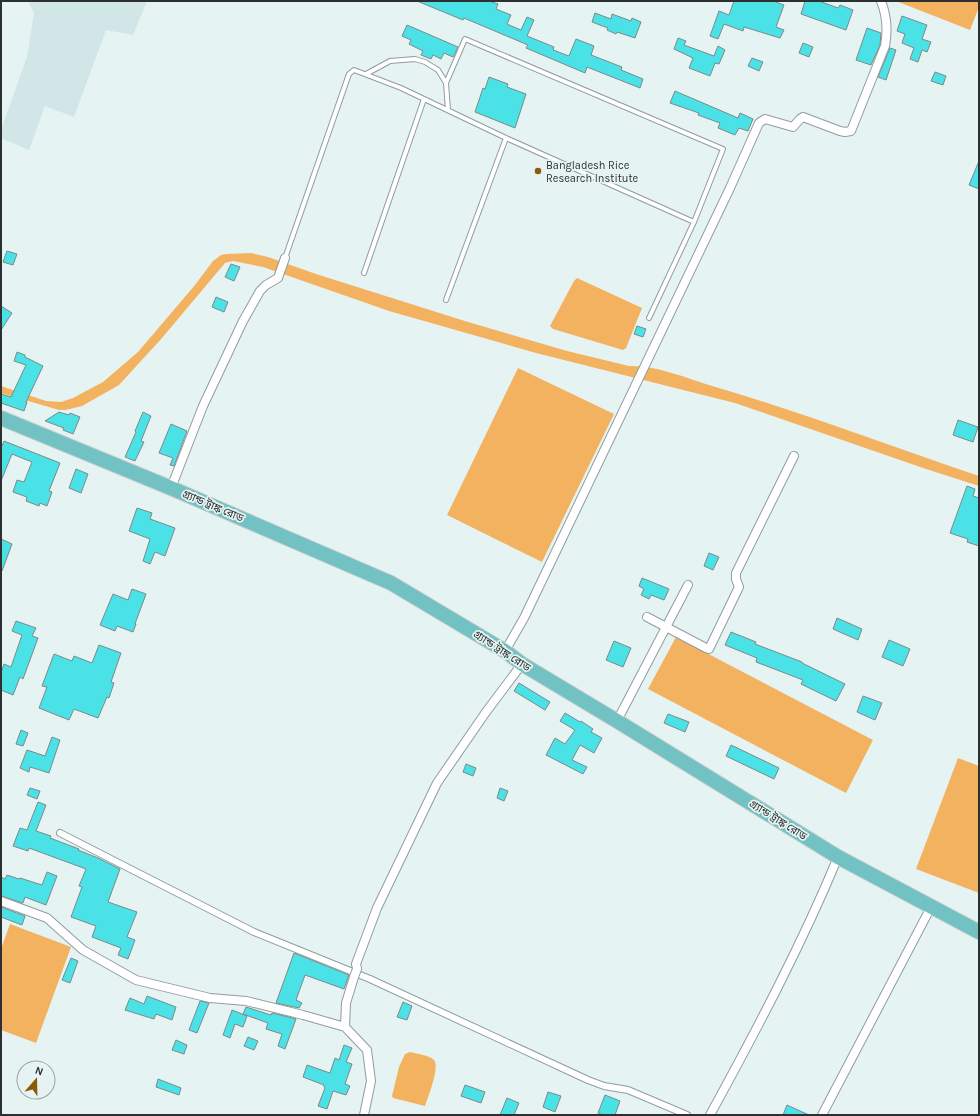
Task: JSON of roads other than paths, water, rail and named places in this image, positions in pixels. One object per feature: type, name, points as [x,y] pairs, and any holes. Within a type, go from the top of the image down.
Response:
[{"type":"highway","name":"গ্র্যান্ড ট্রাঙ্ক রোড","points":[[1,418],[171,488],[391,583],[838,857],[979,932]]},
{"type":"street","points":[[505,652],[524,618],[730,188],[759,123],[765,119],[793,127],[803,117],[840,131],[848,132],[853,129],[885,46],[887,23],[885,11],[880,1]]},
{"type":"street","points":[[171,488],[203,406],[243,321],[260,291],[266,285],[278,278],[285,258]]},
{"type":"street","points":[[647,617],[709,649],[738,588],[736,573],[794,456]]},
{"type":"street","points":[[617,721],[688,585]]},
{"type":"street","points":[[345,1027],[346,1003],[355,973],[356,964],[376,908],[437,783],[486,712],[522,664]]},
{"type":"street","points":[[60,833],[254,932],[370,979],[588,1080],[604,1086],[628,1090],[687,1115]]},
{"type":"street","points":[[710,1115],[752,1038],[825,889],[838,857]]},
{"type":"street","points":[[1,900],[47,918],[83,950],[136,980],[210,998],[246,1001],[345,1027],[367,1050],[371,1081],[364,1115]]},
{"type":"street","points":[[822,1115],[931,907]]},
{"type":"lane","points":[[446,84],[465,39],[723,149],[694,222],[649,318]]},
{"type":"lane","points":[[366,74],[390,61],[415,59],[426,62],[438,70],[446,84],[448,110]]},
{"type":"lane","points":[[285,258],[349,74],[354,70],[424,99],[506,138],[694,222]]},
{"type":"lane","points":[[364,273],[424,99]]},
{"type":"lane","points":[[446,300],[506,138]]},
{"type":"place","name":"Bangladesh Rice Research Institute","points":[[538,171]]}]
